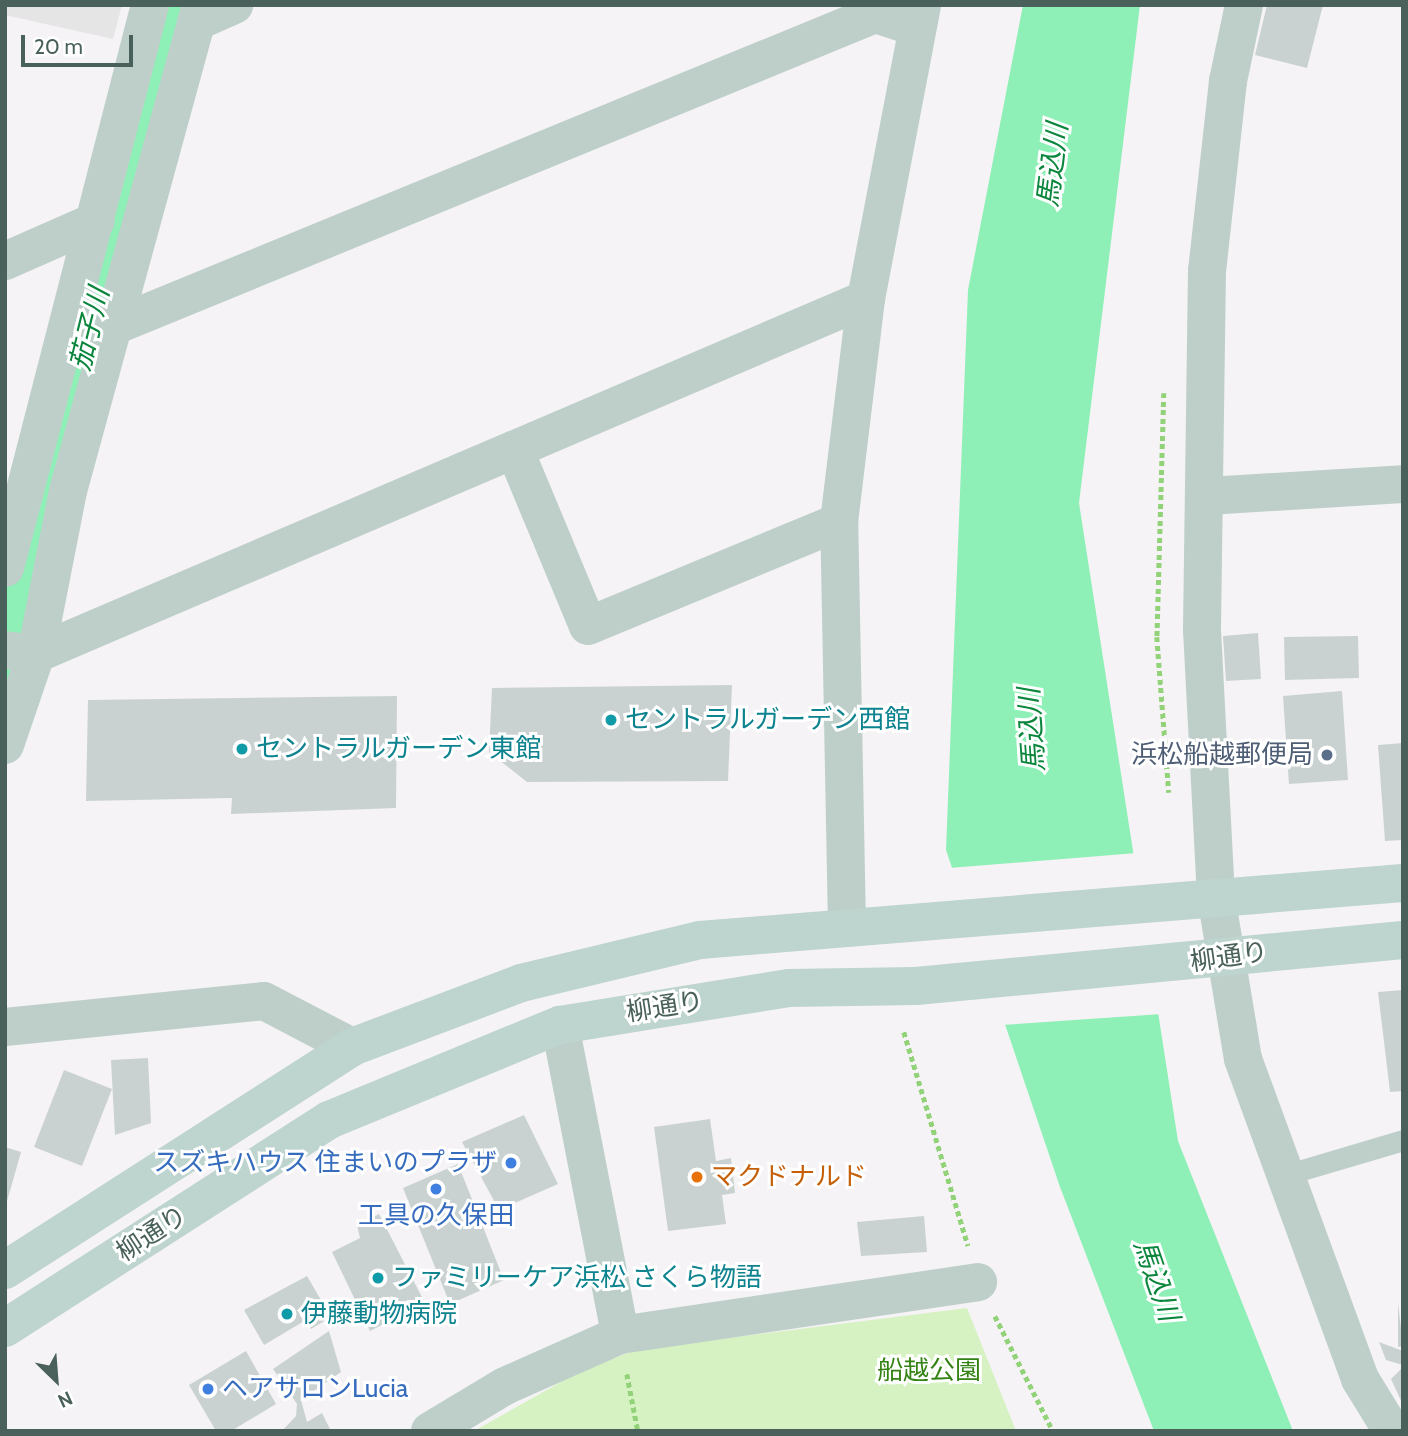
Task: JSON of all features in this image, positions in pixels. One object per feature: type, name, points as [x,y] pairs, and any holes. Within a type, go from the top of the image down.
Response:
[{"type":"street","points":[[5,568],[150,5]]},
{"type":"street","points":[[5,745],[20,652],[68,491],[199,13],[234,5]]},
{"type":"street","points":[[1244,5],[1228,81],[1207,270],[1208,496],[1202,630],[1216,896],[1211,960],[1243,1059],[1360,1379],[1392,1431]]},
{"type":"street","points":[[112,327],[876,14],[914,13],[866,299],[839,522],[846,927]]},
{"type":"street","points":[[5,261],[96,221]]},
{"type":"street","points":[[20,652],[516,453],[866,299]]},
{"type":"street","points":[[516,453],[588,626],[839,522]]},
{"type":"street","points":[[1208,496],[1403,484]]},
{"type":"street","name":"柳通り","points":[[5,1270],[352,1047],[521,983],[700,940],[886,921],[1403,883]]},
{"type":"street","name":"柳通り","points":[[5,1328],[329,1120],[560,1025],[789,988],[916,986],[1403,940]]},
{"type":"street","points":[[5,1027],[264,1001],[352,1047]]},
{"type":"street","points":[[560,1025],[620,1335]]},
{"type":"street","points":[[430,1431],[505,1386],[620,1335],[978,1282]]},
{"type":"lane","points":[[1285,1175],[1403,1140]]},
{"type":"path","points":[[904,1032],[978,1282],[1053,1431]]},
{"type":"path","points":[[620,1335],[638,1431]]},
{"type":"shaded area","points":[[5,5],[122,5],[113,39],[5,15]]},
{"type":"green space","name":"船越公園","points":[[967,1308],[1016,1431],[474,1431],[584,1369],[640,1349]]},
{"type":"water","name":"馬込川","points":[[1023,5],[1140,5],[1079,503],[1178,1141],[1293,1431],[1154,1431],[1060,1187],[946,850],[968,290]]},
{"type":"pier","points":[[1137,853],[1162,1014],[1002,1025],[949,868]]},
{"type":"building","points":[[1267,5],[1323,5],[1307,68],[1255,55]]},
{"type":"building","points":[[1258,633],[1261,679],[1226,681],[1223,636]]},
{"type":"building","points":[[1358,636],[1359,678],[1285,680],[1284,637]]},
{"type":"building","name":"セントラルガーデン西館","points":[[732,685],[728,781],[527,782],[489,752],[492,688]]},
{"type":"building","points":[[1342,691],[1348,780],[1289,784],[1283,696]]},
{"type":"building","name":"セントラルガーデン東館","points":[[397,696],[396,808],[231,814],[232,798],[86,801],[88,700]]},
{"type":"building","points":[[1403,743],[1403,840],[1385,841],[1378,745]]},
{"type":"building","points":[[1403,990],[1403,1091],[1390,1092],[1378,992]]},
{"type":"building","points":[[148,1058],[151,1123],[115,1135],[111,1060]]},
{"type":"building","points":[[64,1070],[112,1089],[82,1166],[34,1147]]},
{"type":"building","name":"スズキハウス 住まいのプラザ","points":[[524,1115],[558,1184],[499,1210],[462,1142]]},
{"type":"building","name":"マクドナルド","points":[[710,1119],[716,1161],[731,1158],[735,1193],[722,1195],[726,1224],[668,1231],[654,1127]]},
{"type":"building","points":[[5,1147],[21,1152],[6,1205],[5,1205]]},
{"type":"building","points":[[458,1164],[504,1280],[450,1304],[403,1188]]},
{"type":"building","name":"ファミリーケア浜松 さくら物語","points":[[379,1214],[425,1303],[370,1331],[332,1252],[360,1238],[357,1225]]},
{"type":"building","points":[[924,1216],[927,1252],[861,1256],[857,1222]]},
{"type":"building","name":"伊藤動物病院","points":[[307,1276],[331,1317],[311,1329],[306,1320],[264,1345],[244,1310]]},
{"type":"building","points":[[1398,1303],[1403,1346],[1398,1347]]},
{"type":"building","points":[[329,1331],[341,1372],[301,1400],[307,1422],[322,1413],[331,1431],[282,1431],[296,1416],[297,1404],[273,1369]]},
{"type":"building","points":[[1379,1342],[1403,1351],[1403,1365],[1386,1360]]},
{"type":"building","points":[[246,1351],[276,1404],[231,1431],[216,1431],[189,1385]]},
{"type":"building","points":[[1403,1367],[1403,1405],[1391,1379]]},
{"type":"waterway","name":"茄子川","points":[[5,652],[172,5]]},
{"type":"place","name":"セントラルガーデン西館","points":[[611,720]]},
{"type":"place","name":"セントラルガーデン東館","points":[[242,749]]},
{"type":"place","name":"浜松船越郵便局","points":[[1327,755]]},
{"type":"place","name":"スズキハウス 住まいのプラザ","points":[[511,1163]]},
{"type":"place","name":"マクドナルド","points":[[697,1177]]},
{"type":"place","name":"工具の久保田","points":[[436,1189]]},
{"type":"place","name":"ファミリーケア浜松 さくら物語","points":[[378,1278]]},
{"type":"place","name":"伊藤動物病院","points":[[287,1314]]},
{"type":"place","name":"ヘアサロンLucia","points":[[208,1389]]}]
